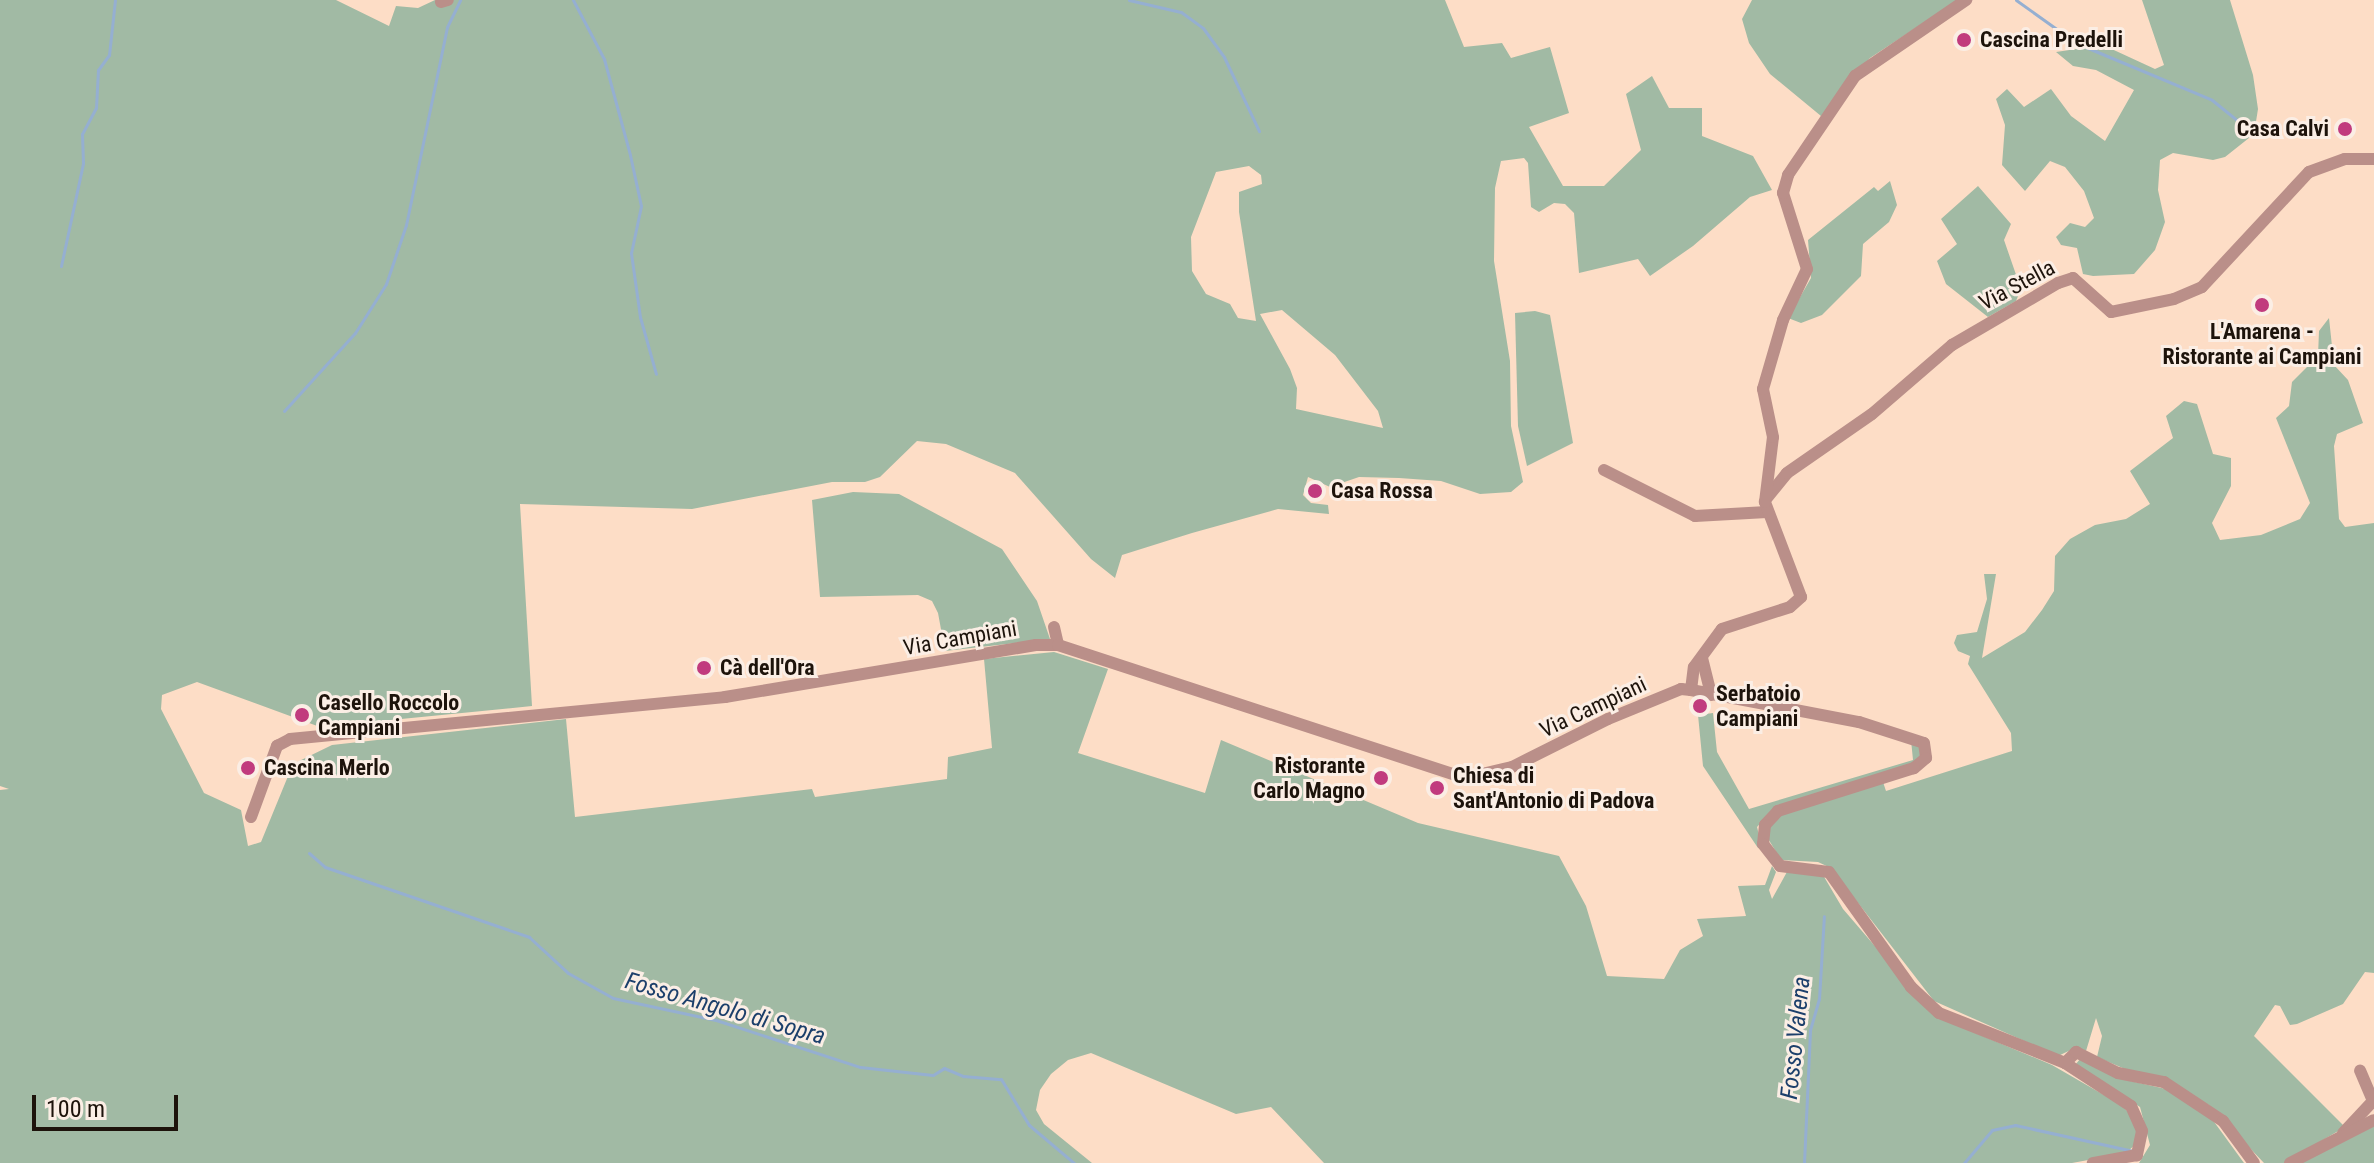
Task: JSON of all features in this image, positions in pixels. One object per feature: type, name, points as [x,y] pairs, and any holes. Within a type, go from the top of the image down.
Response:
[{"type":"street","points":[[1708,698],[1702,658],[1706,644],[1722,629],[1790,607],[1801,597],[1799,580],[1767,506],[1773,437],[1763,389],[1783,320],[1807,269],[1783,193],[1788,175],[1855,76],[1966,0]]},
{"type":"street","name":"Via Stella","points":[[1767,506],[1787,473],[1872,414],[1952,345],[2058,283],[2073,278],[2111,312],[2174,299],[2202,287],[2309,172],[2336,161],[2374,159]]},
{"type":"street","points":[[1604,470],[1695,516],[1767,506]]},
{"type":"street","points":[[1054,627],[1058,645]]},
{"type":"street","name":"Via Campiani","points":[[251,817],[277,746],[290,739],[725,697],[1015,648],[1058,645],[1465,778],[1512,767],[1608,719],[1681,689],[1691,690]]},
{"type":"street","points":[[1702,658],[1694,667],[1691,690],[1708,698],[1859,722],[1924,743],[1926,758],[1914,768],[1778,811],[1765,825],[1763,844],[1780,866],[1820,867],[1829,872],[1911,987],[1939,1013],[2065,1063],[2131,1106],[2142,1131],[2140,1156],[2093,1163]]},
{"type":"street","points":[[2065,1063],[2076,1052],[2118,1073],[2164,1082],[2223,1121],[2254,1163]]},
{"type":"street","points":[[2343,1133],[2373,1101],[2372,1090],[2360,1071]]},
{"type":"street","points":[[2290,1163],[2343,1133],[2374,1120]]},
{"type":"green space","points":[[0,0],[336,0],[389,26],[396,6],[418,8],[435,0],[1445,0],[1464,47],[1502,43],[1511,58],[1550,47],[1569,113],[1529,127],[1563,186],[1604,186],[1641,150],[1626,94],[1652,76],[1669,108],[1702,108],[1702,136],[1753,156],[1772,190],[1750,197],[1693,246],[1650,276],[1638,259],[1579,273],[1574,213],[1565,204],[1554,203],[1539,212],[1531,207],[1528,163],[1524,158],[1501,161],[1495,188],[1494,261],[1510,361],[1511,426],[1523,482],[1511,492],[1480,494],[1441,481],[1399,478],[1359,477],[1330,487],[1308,477],[1303,495],[1311,503],[1328,505],[1329,514],[1278,509],[1192,533],[1122,555],[1115,578],[1091,559],[1015,473],[946,444],[917,441],[880,477],[865,482],[832,482],[692,509],[520,504],[532,706],[320,727],[197,682],[162,695],[161,709],[204,793],[241,810],[248,846],[261,842],[293,764],[332,745],[566,719],[575,817],[812,789],[815,797],[947,779],[948,757],[992,748],[984,659],[1054,652],[1108,669],[1078,753],[1205,793],[1221,740],[1418,823],[1559,856],[1586,906],[1607,976],[1664,979],[1680,950],[1703,936],[1697,919],[1746,916],[1738,886],[1765,885],[1772,866],[1776,872],[1769,890],[1772,899],[1788,870],[1823,875],[1843,909],[1935,1016],[2052,1065],[2123,1106],[2136,1122],[2138,1142],[2126,1153],[2072,1163],[1324,1163],[1271,1107],[1236,1114],[1091,1053],[1068,1060],[1051,1074],[1040,1090],[1036,1110],[1044,1124],[1092,1163],[0,1163],[0,790],[9,789],[0,786]],"holes":[[[1249,166],[1261,175],[1262,184],[1239,192],[1239,212],[1256,321],[1238,318],[1230,304],[1206,294],[1192,271],[1191,237],[1216,172]],[[1282,310],[1335,355],[1378,411],[1383,428],[1296,409],[1297,388],[1290,369],[1260,314]]]},
{"type":"green space","points":[[1752,0],[1958,0],[1870,58],[1821,116],[1770,74],[1749,43],[1742,19]]},
{"type":"green space","points":[[2142,0],[2230,0],[2253,75],[2258,109],[2254,134],[2225,157],[2213,160],[2173,153],[2160,160],[2158,190],[2165,222],[2155,250],[2134,274],[2093,276],[2083,274],[2077,248],[2061,245],[2056,237],[2070,223],[2085,227],[2094,218],[2084,191],[2065,167],[2050,161],[2025,191],[2002,165],[2005,125],[1996,99],[2007,89],[2024,107],[2051,89],[2071,116],[2105,141],[2134,90],[2096,70],[2073,66],[2056,52],[2103,45],[2155,69],[2164,65]]},
{"type":"green space","points":[[1890,181],[1897,205],[1889,222],[1863,244],[1861,276],[1822,315],[1801,323],[1788,318],[1811,278],[1808,240],[1874,187],[1878,191]]},
{"type":"green space","points":[[1978,186],[2011,224],[2004,240],[2021,289],[2016,301],[1988,317],[1946,284],[1937,261],[1957,244],[1941,219]]},
{"type":"green space","points":[[1535,311],[1550,315],[1573,443],[1527,466],[1518,426],[1515,313]]},
{"type":"green space","points":[[2329,318],[2334,365],[2348,380],[2363,423],[2337,434],[2334,446],[2339,519],[2345,527],[2374,523],[2374,973],[2365,972],[2343,1004],[2297,1024],[2290,1025],[2280,1006],[2275,1005],[2254,1036],[2345,1127],[2284,1163],[2264,1163],[2209,1105],[2097,1057],[2102,1036],[2096,1018],[2086,1051],[2077,1047],[2058,1056],[1934,1001],[1831,868],[1818,862],[1781,860],[1767,837],[1772,821],[1794,807],[1883,782],[1886,791],[2012,751],[2011,733],[1968,664],[1970,656],[1958,651],[1954,643],[1957,635],[1977,632],[1987,599],[1984,574],[1996,574],[1982,658],[2025,632],[2042,610],[2054,591],[2055,556],[2070,539],[2095,525],[2126,519],[2150,504],[2130,471],[2173,438],[2166,416],[2184,401],[2197,404],[2213,454],[2231,458],[2231,486],[2212,523],[2220,540],[2261,535],[2300,519],[2310,503],[2276,418],[2289,406],[2292,382],[2318,356],[2319,331]]},
{"type":"green space","points":[[853,492],[899,494],[1002,549],[1037,601],[1050,639],[945,651],[938,613],[932,601],[918,595],[820,597],[812,500]]},
{"type":"green space","points":[[1713,713],[1717,752],[1749,809],[1913,760],[1911,740],[1924,752],[1916,764],[1771,812],[1757,827],[1762,847],[1758,848],[1703,766],[1698,715]]},
{"type":"green space","points":[[2081,1058],[2126,1080],[2166,1089],[2212,1119],[2244,1163],[2139,1163],[2150,1145],[2140,1107],[2075,1065]]},
{"type":"green space","points":[[2374,1126],[2374,1163],[2301,1163]]},
{"type":"waterway","points":[[61,266],[83,163],[82,134],[96,108],[98,70],[109,55],[115,0]]},
{"type":"waterway","points":[[284,411],[355,333],[386,284],[406,225],[447,27],[460,0]]},
{"type":"waterway","points":[[573,0],[604,59],[630,155],[641,206],[631,253],[640,317],[656,374]]},
{"type":"waterway","points":[[1129,0],[1181,12],[1203,28],[1224,57],[1259,131]]},
{"type":"waterway","points":[[2016,0],[2076,43],[2212,100],[2243,125]]},
{"type":"waterway","name":"Fosso Angolo di Sopra","points":[[309,853],[325,867],[529,937],[568,973],[613,998],[716,1020],[860,1067],[933,1075],[944,1068],[963,1076],[1001,1079],[1029,1125],[1074,1163]]},
{"type":"waterway","name":"Fosso Valena","points":[[1804,1163],[1810,1030],[1819,999],[1824,916]]},
{"type":"waterway","name":"Fosso Valena","points":[[1964,1163],[1992,1130],[2015,1125],[2133,1151]]},
{"type":"place","name":"Cascina Predelli","points":[[1964,40]]},
{"type":"place","name":"Casa Calvi","points":[[2345,129]]},
{"type":"place","name":"L'Amarena - Ristorante ai Campiani","points":[[2262,305]]},
{"type":"place","name":"Casa Rossa","points":[[1315,491]]},
{"type":"place","name":"Cà dell'Ora","points":[[704,668]]},
{"type":"place","name":"Serbatoio Campiani","points":[[1700,706]]},
{"type":"place","name":"Casello Roccolo Campiani","points":[[302,715]]},
{"type":"place","name":"Cascina Merlo","points":[[248,768]]},
{"type":"place","name":"Ristorante Carlo Magno","points":[[1381,778]]},
{"type":"place","name":"Chiesa di Sant'Antonio di Padova","points":[[1437,788]]}]
